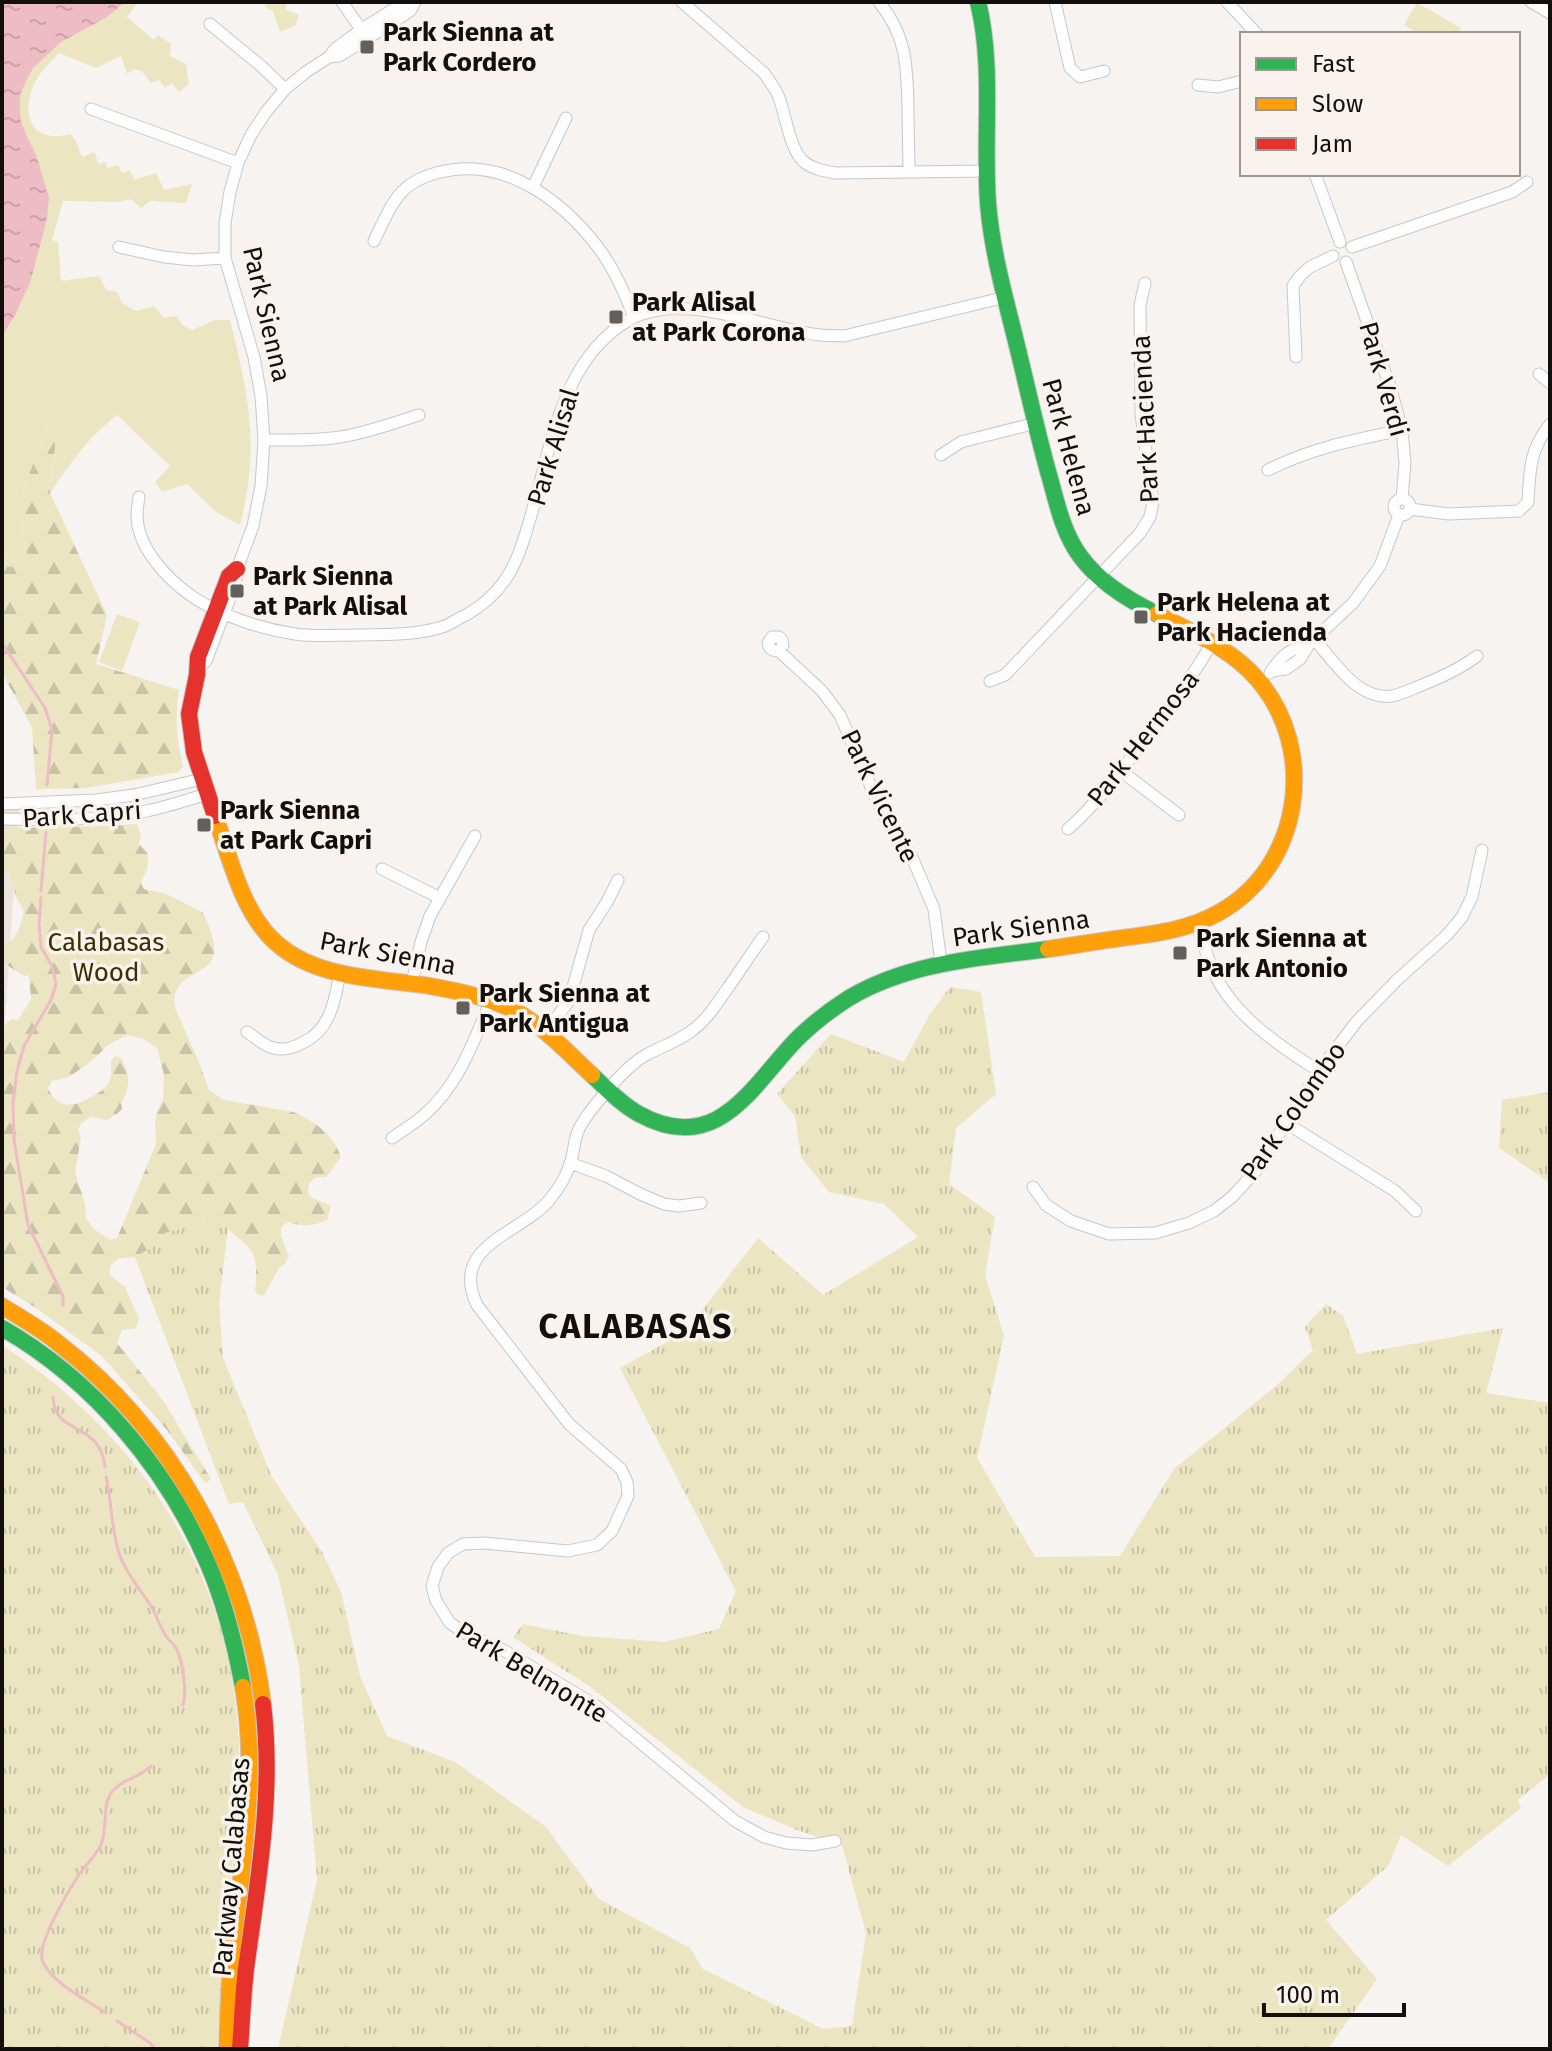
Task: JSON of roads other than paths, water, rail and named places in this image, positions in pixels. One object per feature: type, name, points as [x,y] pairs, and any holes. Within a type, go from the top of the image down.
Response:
[{"type":"street","points":[[342,2],[364,34]]},
{"type":"street","name":"Park Sienna","points":[[415,2],[410,11],[364,34],[339,56],[329,57],[285,89],[251,135],[238,163],[225,223],[225,258],[254,357],[261,396],[264,440],[261,486],[253,526],[237,569],[229,576],[220,611],[198,657],[199,667],[188,724],[204,786],[243,898],[274,943],[297,958],[340,973],[461,991],[491,1000],[520,1014],[545,1032],[638,1114],[656,1123],[692,1127],[725,1116],[742,1102],[799,1038],[837,1007],[866,989],[941,963],[1169,932],[1215,915],[1237,902],[1253,886]]},
{"type":"street","points":[[682,2],[764,73],[779,97],[796,151],[803,161],[835,173],[987,171]]},
{"type":"street","points":[[879,2],[891,16],[900,35],[907,62],[909,172]]},
{"type":"street","name":"Park Helena","points":[[978,2],[986,47],[990,220],[1036,423],[1064,528],[1077,552],[1098,578],[1119,594],[1212,643],[1266,676],[1290,739],[1296,796],[1286,832],[1272,861],[1253,886]]},
{"type":"street","points":[[1055,2],[1070,68],[1080,77],[1104,71]]},
{"type":"street","points":[[1227,2],[1255,32]]},
{"type":"street","points":[[1531,2],[1550,13]]},
{"type":"street","points":[[210,24],[285,89]]},
{"type":"street","points":[[1198,85],[1218,87],[1240,82]]},
{"type":"street","points":[[91,109],[238,163]]},
{"type":"street","points":[[533,187],[566,118]]},
{"type":"street","points":[[374,241],[387,214],[406,187],[436,172],[482,169],[510,176],[552,200],[597,245],[612,267],[634,317]]},
{"type":"street","points":[[1316,176],[1340,242]]},
{"type":"street","points":[[1352,247],[1512,192],[1527,182]]},
{"type":"street","points":[[1340,242],[1352,247],[1353,254],[1346,262],[1340,262],[1333,256],[1333,249],[1340,242]]},
{"type":"street","points":[[119,247],[164,257],[193,260],[225,258]]},
{"type":"street","points":[[1296,357],[1293,286],[1310,267],[1333,256]]},
{"type":"street","name":"Park Verdi","points":[[1266,676],[1286,669],[1291,658],[1300,659],[1312,641],[1353,603],[1380,566],[1404,508],[1402,430],[1390,386],[1346,262]]},
{"type":"street","name":"Park Hacienda","points":[[990,681],[1005,675],[1140,533],[1150,517],[1153,502],[1141,414],[1140,305],[1145,283]]},
{"type":"street","name":"Park Alisal","points":[[139,497],[139,527],[153,558],[180,587],[220,611],[263,627],[297,635],[414,634],[447,626],[481,606],[502,585],[520,556],[574,379],[588,356],[609,334],[634,317],[669,308],[699,309],[820,335],[844,336],[1006,297]]},
{"type":"street","points":[[1539,374],[1550,383]]},
{"type":"street","points":[[264,440],[340,437],[419,415]]},
{"type":"street","points":[[941,455],[961,442],[1036,423]]},
{"type":"street","points":[[1404,508],[1449,514],[1519,511],[1528,502],[1531,459],[1550,424]]},
{"type":"street","points":[[1268,470],[1295,456],[1402,430]]},
{"type":"street","points":[[1312,641],[1348,678],[1364,690],[1381,696],[1410,691],[1459,669],[1477,656]]},
{"type":"street","name":"Park Hermosa","points":[[1068,829],[1092,807],[1167,712],[1212,643]]},
{"type":"street","name":"Park Vicente","points":[[779,651],[822,691],[840,715],[887,822],[911,855],[934,909],[941,963]]},
{"type":"street","points":[[1121,771],[1179,815]]},
{"type":"street","name":"Park Capri","points":[[2,804],[96,800],[204,786]]},
{"type":"street","name":"Park Capri","points":[[2,819],[55,820],[147,811],[204,786]]},
{"type":"street","points":[[412,983],[430,916],[475,836]]},
{"type":"street","name":"Park Colombo","points":[[1033,1187],[1046,1205],[1071,1221],[1109,1234],[1155,1233],[1189,1223],[1214,1211],[1255,1172],[1319,1071],[1357,1021],[1462,917],[1472,897],[1482,850]]},
{"type":"street","points":[[382,869],[440,898]]},
{"type":"street","points":[[545,1032],[569,1001],[589,930],[618,880]]},
{"type":"street","points":[[1196,923],[1216,977],[1231,1000],[1276,1042],[1319,1071]]},
{"type":"street","name":"Park Belmonte","points":[[763,937],[707,1018],[693,1031],[644,1056],[608,1090],[579,1128],[561,1185],[549,1201],[488,1245],[472,1267],[469,1281],[477,1305],[569,1424],[621,1469],[627,1482],[628,1496],[612,1531],[597,1545],[568,1551],[463,1544],[448,1553],[438,1567],[432,1586],[436,1601],[450,1623],[468,1635],[503,1650],[595,1705],[735,1821],[764,1837],[786,1843],[812,1845],[835,1841]]},
{"type":"street","points":[[247,1032],[273,1049],[294,1048],[312,1038],[327,1021],[340,973]]},
{"type":"street","points":[[392,1138],[425,1114],[450,1084],[469,1055],[491,1000]]},
{"type":"street","points":[[1286,1123],[1395,1191],[1416,1211]]},
{"type":"street","points":[[570,1163],[606,1176],[664,1204],[679,1206],[701,1203]]},
{"type":"street","name":"Parkway Calabasas","points":[[2,1306],[69,1351],[143,1424],[169,1458],[213,1532],[245,1616],[258,1669],[267,1737],[266,1813],[244,1979],[240,2049]]},
{"type":"street","name":"Parkway Calabasas","points":[[2,1328],[84,1389],[110,1414],[154,1466],[199,1540],[230,1622],[241,1669],[250,1740],[249,1812],[230,1976],[227,2049]]},
{"type":"water","points":[[2,2],[125,2],[107,17],[61,42],[33,68],[24,85],[20,97],[22,124],[49,197],[47,219],[30,283],[2,336]]},
{"type":"waterway","points":[[2,643],[45,708],[52,730],[47,785]]},
{"type":"waterway","points":[[41,891],[46,832]]},
{"type":"waterway","points":[[41,897],[41,947],[52,966],[56,984],[51,1000],[24,1046],[17,1071],[13,1102],[14,1140],[28,1225],[63,1296],[63,1305]]},
{"type":"waterway","points":[[53,1397],[61,1418],[96,1444],[105,1467]]},
{"type":"waterway","points":[[106,1477],[120,1556],[180,1657],[183,1705]]},
{"type":"waterway","points":[[106,2013],[52,1975],[45,1967],[42,1951],[61,1905],[100,1847],[108,1798],[120,1785],[151,1766]]},
{"type":"waterway","points":[[117,2021],[155,2049]]},
{"type":"place","name":"Park Sienna at Park Cordero","points":[[367,47]]},
{"type":"place","name":"Park Alisal at Park Corona","points":[[616,317]]},
{"type":"place","name":"Park Sienna at Park Alisal","points":[[237,591]]},
{"type":"place","name":"Park Helena at Park Hacienda","points":[[1141,617]]},
{"type":"place","name":"Park Sienna at Park Capri","points":[[204,825]]},
{"type":"place","name":"Park Sienna at Park Antonio","points":[[1180,953]]},
{"type":"place","name":"Park Sienna at Park Antigua","points":[[463,1008]]},
{"type":"district","name":"CALABASAS","points":[[636,1326]]},
{"type":"park label","name":"Calabasas Wood","points":[[106,957]]}]
